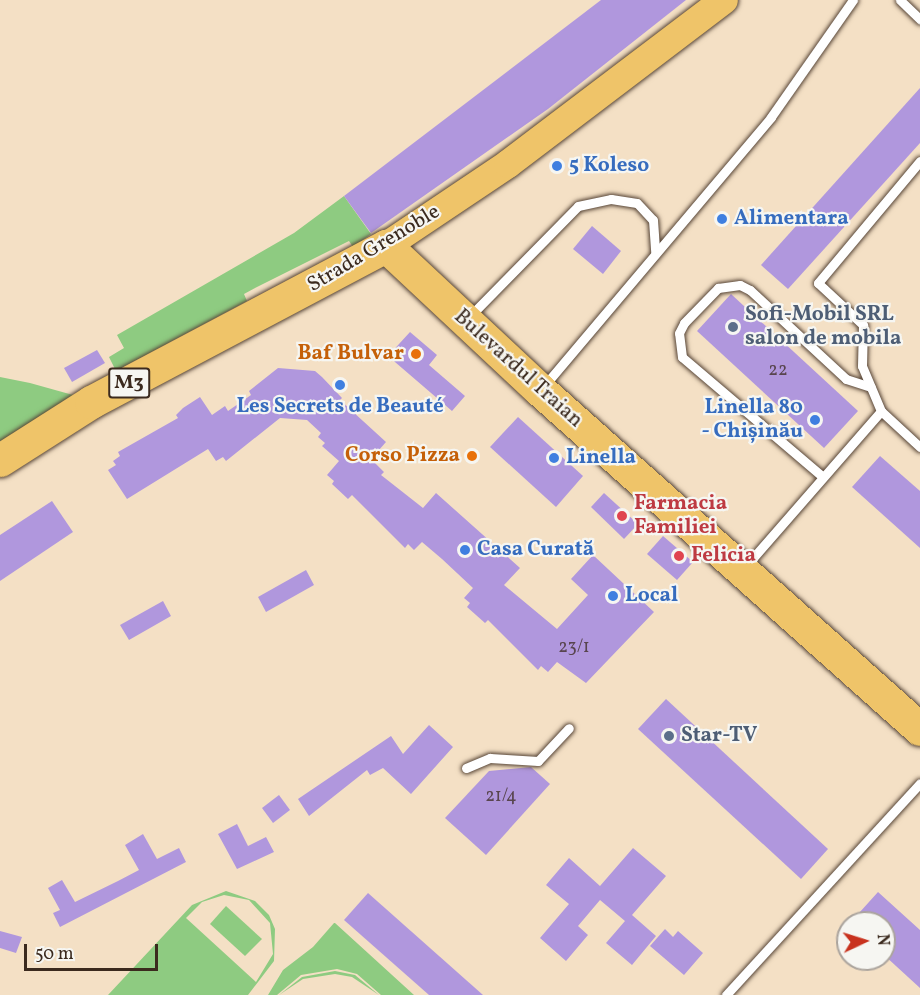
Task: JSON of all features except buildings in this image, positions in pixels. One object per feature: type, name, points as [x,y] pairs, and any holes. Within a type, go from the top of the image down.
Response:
[{"type":"highway","name":"Bulevardul Traian","points":[[386,246],[540,390],[920,729]]},
{"type":"highway","name":"Strada Grenoble","points":[[0,460],[91,402],[386,246]]},
{"type":"main road","name":"Strada Grenoble","points":[[386,246],[508,164],[724,0]]},
{"type":"lane","points":[[540,390],[771,117],[853,0]]},
{"type":"lane","points":[[900,0],[920,19]]},
{"type":"lane","points":[[919,442],[881,411],[862,366],[863,325],[818,283],[920,161]]},
{"type":"lane","points":[[465,321],[578,206],[610,199],[638,203],[653,220],[655,252]]},
{"type":"lane","points":[[823,477],[682,357],[679,333],[684,323],[718,288],[740,285],[750,290],[846,379],[871,387]]},
{"type":"lane","points":[[742,570],[881,411]]},
{"type":"lane","points":[[466,768],[490,758],[538,761],[569,728]]},
{"type":"lane","points":[[726,995],[920,783]]},
{"type":"green space","points":[[344,196],[371,234],[353,247],[349,241],[257,287],[244,294],[247,301],[116,371],[109,357],[124,348],[117,335],[294,233]]},
{"type":"green space","points":[[0,377],[30,383],[73,395],[0,442]]},
{"type":"green space","points":[[226,891],[255,901],[269,915],[275,929],[274,961],[248,995],[108,995],[192,905]],"holes":[[[224,895],[249,900],[270,923],[273,954],[256,982],[186,918],[202,902]]]},
{"type":"green space","points":[[226,906],[262,939],[245,956],[210,924]]},
{"type":"green space","points":[[334,923],[414,995],[381,995],[357,974],[337,969],[301,975],[277,995],[268,995],[283,970],[313,947]]},
{"type":"green space","points":[[335,971],[355,975],[379,995],[352,977],[335,974],[303,979],[279,995],[302,977]]},
{"type":"place","name":"5 Koleso","points":[[557,166]]},
{"type":"place","name":"Alimentara","points":[[722,219]]},
{"type":"place","name":"Sofi-Mobil SRL salon de mobila","points":[[733,327]]},
{"type":"place","name":"Baf Bulvar","points":[[416,354]]},
{"type":"place","name":"Les Secrets de Beauté","points":[[340,385]]},
{"type":"place","name":"Linella 80 - Chișinău","points":[[815,420]]},
{"type":"place","name":"Corso Pizza","points":[[472,456]]},
{"type":"place","name":"Linella","points":[[554,458]]},
{"type":"place","name":"Farmacia Familiei","points":[[622,516]]},
{"type":"place","name":"Casa Curată","points":[[465,550]]},
{"type":"place","name":"Felicia","points":[[679,556]]},
{"type":"place","name":"Local","points":[[613,596]]},
{"type":"place","name":"Star-TV","points":[[669,736]]}]
